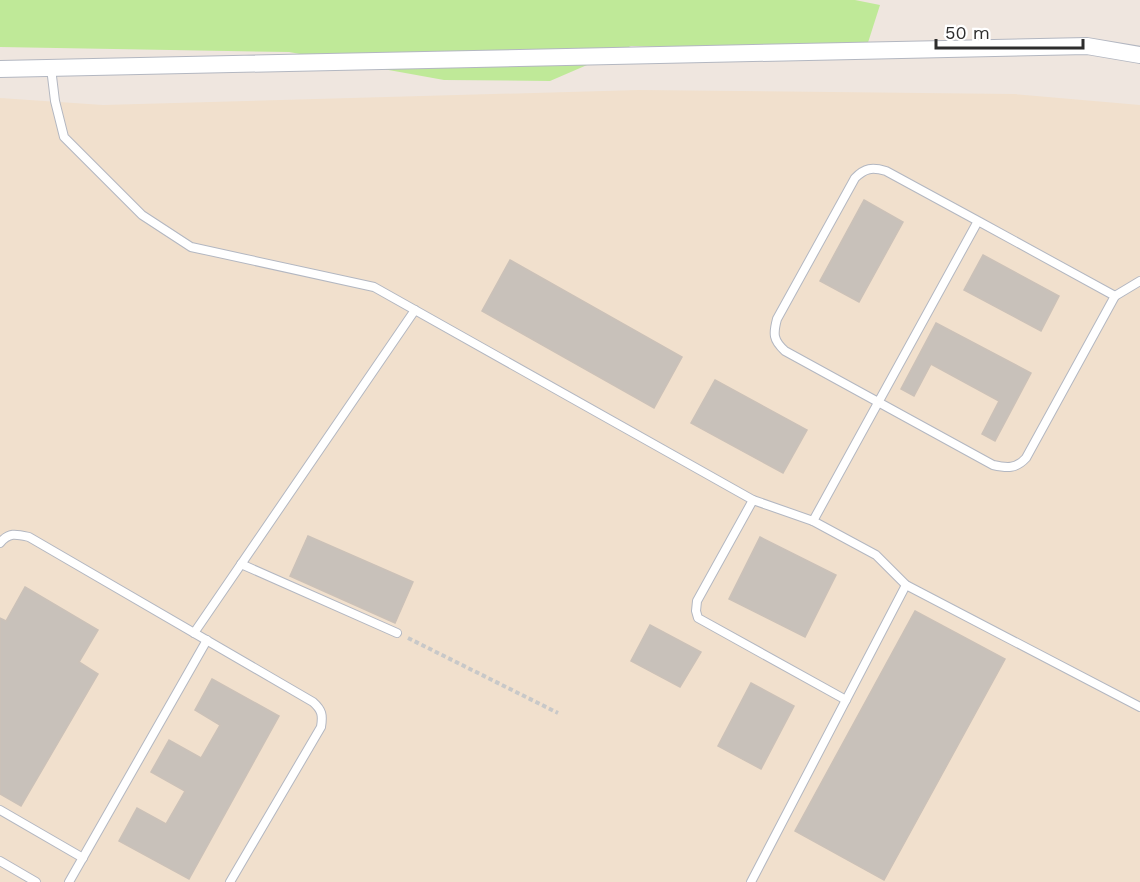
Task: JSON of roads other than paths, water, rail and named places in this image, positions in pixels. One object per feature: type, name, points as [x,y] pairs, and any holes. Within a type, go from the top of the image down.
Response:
[{"type":"street","points":[[0,69],[1087,46],[1140,55]]},
{"type":"lane","points":[[51,68],[55,101],[64,137],[142,214],[191,247],[375,287],[753,500],[813,520],[876,555],[906,585],[1140,707]]},
{"type":"lane","points":[[1115,296],[886,171],[874,168],[863,170],[855,177],[777,319],[773,332],[776,343],[785,351],[993,465],[1008,468],[1019,465],[1026,458],[1115,296],[1140,281]]},
{"type":"lane","points":[[813,520],[978,221]]},
{"type":"lane","points":[[194,633],[415,310]]},
{"type":"lane","points":[[753,500],[697,601],[698,618],[846,700]]},
{"type":"lane","points":[[0,543],[7,535],[16,534],[29,537],[314,702],[321,709],[321,727],[230,882]]},
{"type":"lane","points":[[241,564],[397,633]]},
{"type":"lane","points":[[751,882],[906,585]]},
{"type":"lane","points":[[69,882],[207,640]]},
{"type":"lane","points":[[0,810],[82,858]]},
{"type":"lane","points":[[0,861],[36,882]]}]
